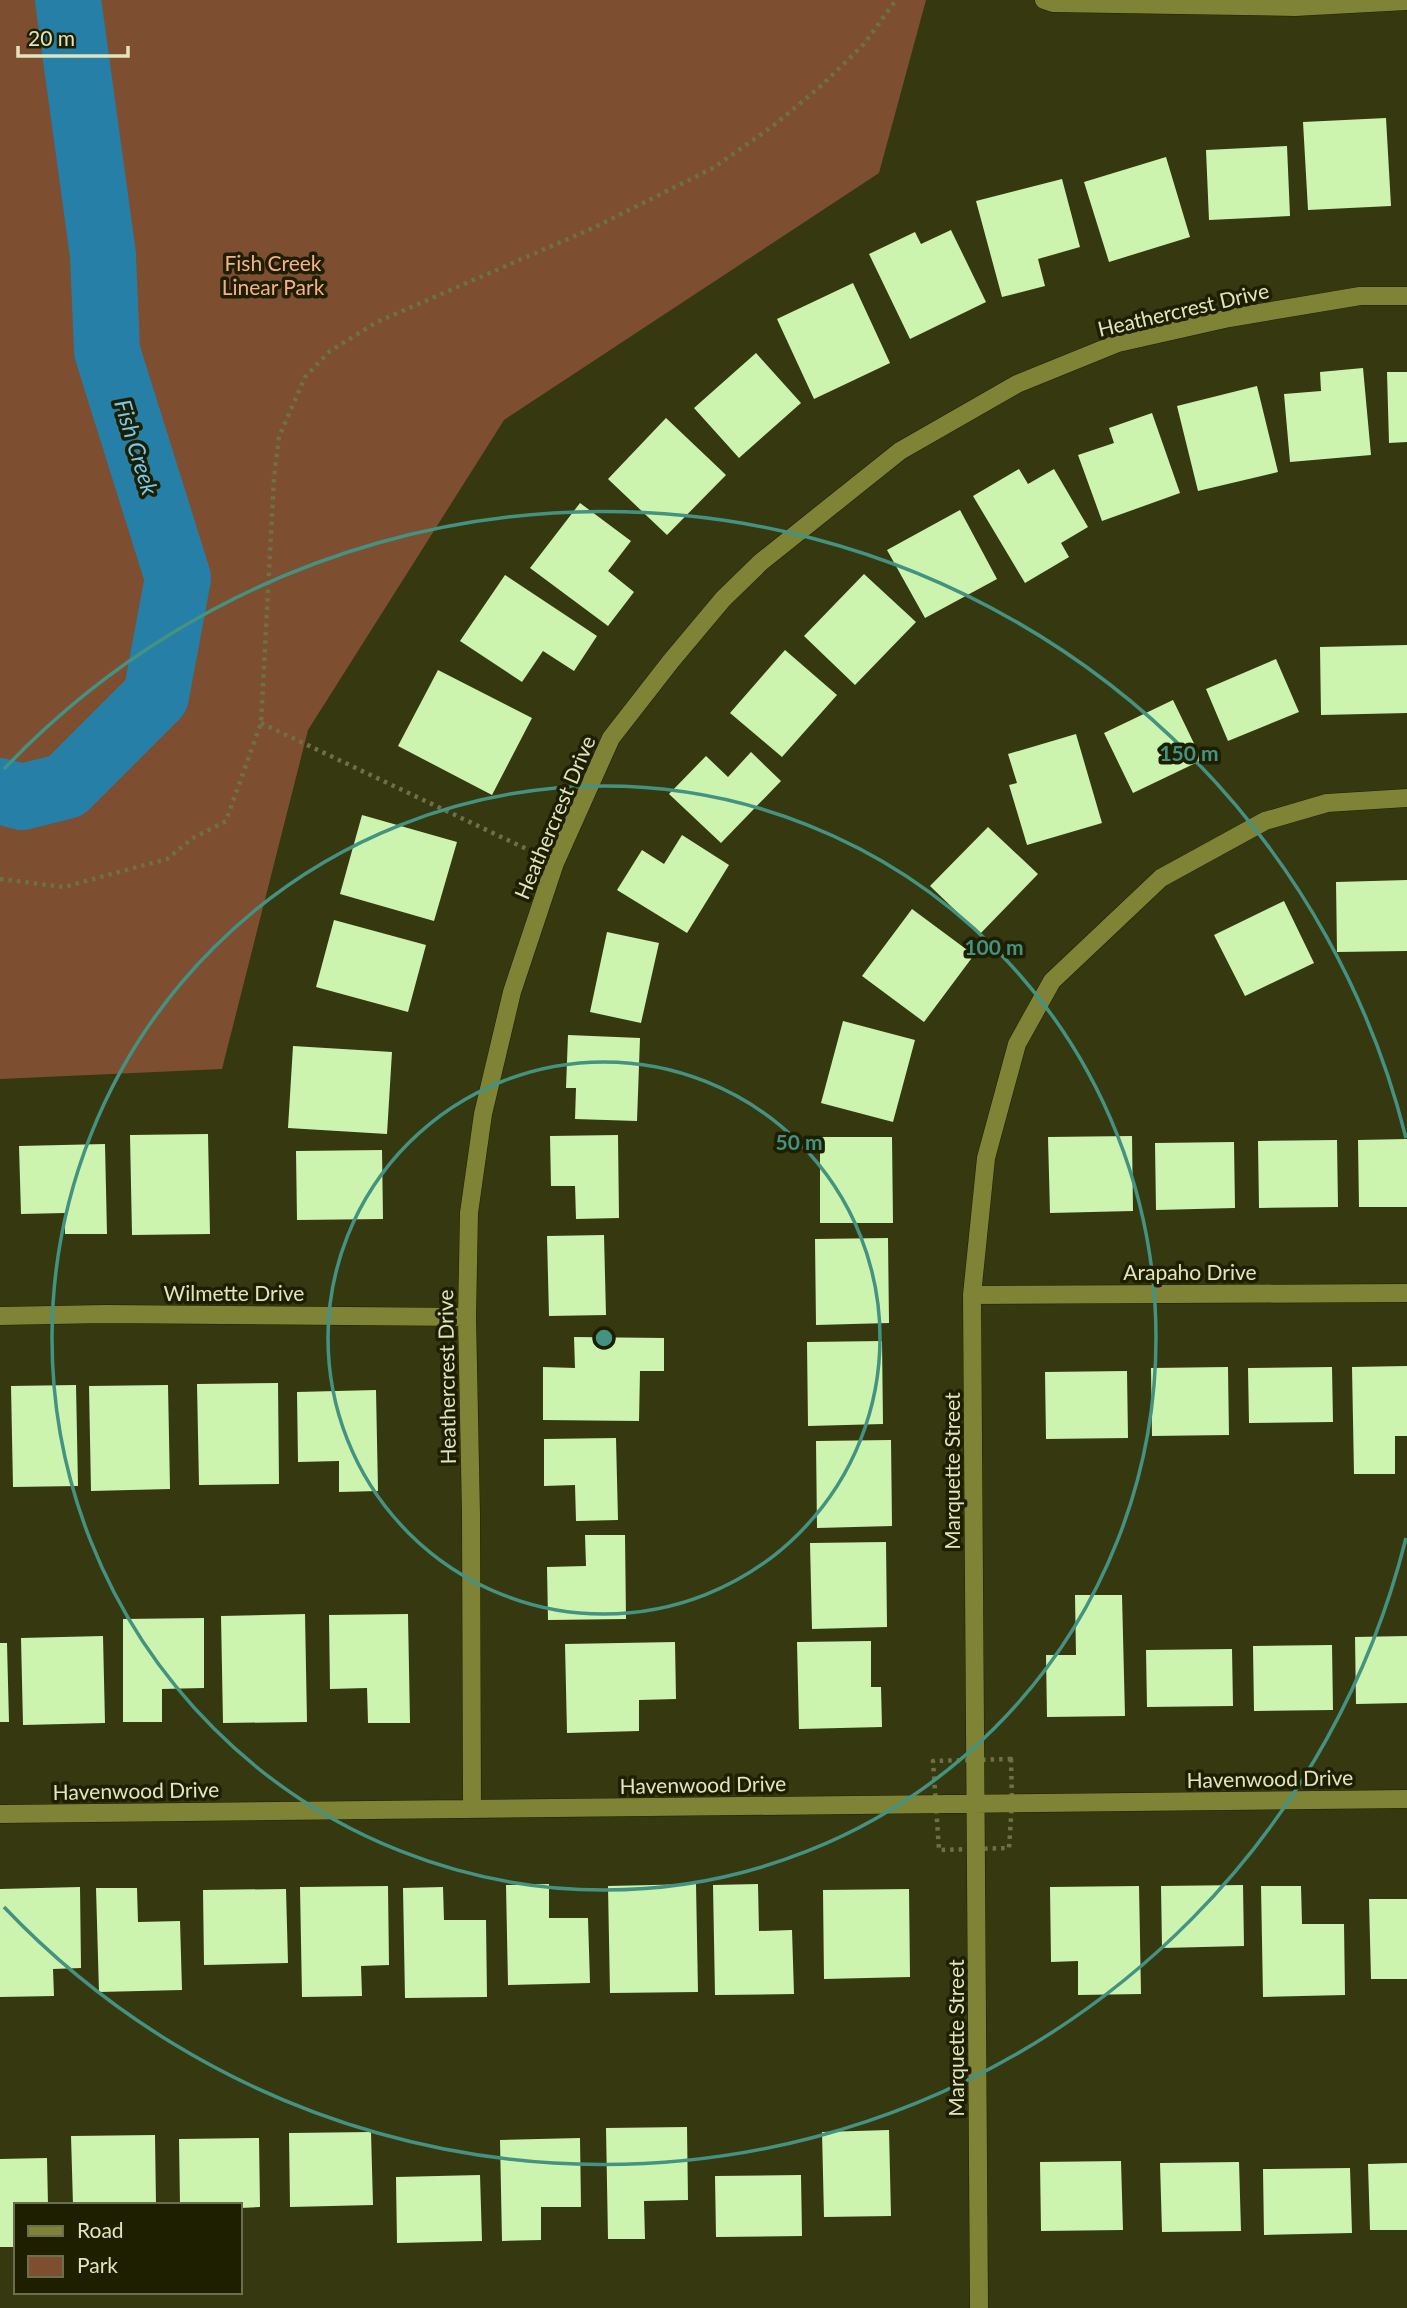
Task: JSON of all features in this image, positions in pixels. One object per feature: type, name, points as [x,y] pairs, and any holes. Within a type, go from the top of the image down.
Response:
[{"type":"street","points":[[1044,0],[1053,3],[1294,8],[1407,1]]},
{"type":"street","name":"Heathercrest Drive","points":[[472,1809],[467,1317],[469,1213],[483,1114],[512,992],[555,863],[611,738],[723,599],[761,562],[900,451],[1017,384],[1118,343],[1228,318],[1360,296],[1407,296]]},
{"type":"street","name":"Marquette Street","points":[[979,2308],[972,1295],[986,1158],[1017,1044],[1052,981],[1161,878],[1265,821],[1327,803],[1407,798]]},
{"type":"street","name":"Arapaho Drive","points":[[972,1295],[1407,1293]]},
{"type":"street","name":"Wilmette Drive","points":[[0,1316],[119,1314],[467,1317]]},
{"type":"street","name":"Havenwood Drive","points":[[0,1814],[1407,1799]]},
{"type":"path","points":[[0,879],[64,887],[167,859],[193,838],[226,821],[261,723],[274,478],[279,437],[305,377],[330,351],[377,322],[593,228],[713,168],[773,126],[822,85],[863,44],[896,0]]},
{"type":"path","points":[[261,723],[555,863]]},
{"type":"green space","name":"Fish Creek Linear Park","points":[[0,0],[926,0],[879,173],[504,420],[308,730],[222,1069],[0,1079]]},
{"type":"building","points":[[1386,118],[1391,206],[1308,210],[1303,122]]},
{"type":"building","points":[[1287,146],[1290,216],[1209,220],[1206,150]]},
{"type":"building","points":[[1166,157],[1190,237],[1109,262],[1084,182]]},
{"type":"building","points":[[1062,179],[1080,247],[1038,259],[1045,286],[1002,297],[976,201]]},
{"type":"building","points":[[951,230],[986,302],[910,339],[869,254],[915,232],[921,244]]},
{"type":"building","points":[[853,283],[890,363],[814,399],[777,319]]},
{"type":"building","points":[[756,353],[801,403],[739,458],[694,408]]},
{"type":"building","points":[[1363,368],[1371,455],[1290,462],[1284,394],[1321,391],[1320,372]]},
{"type":"building","points":[[1387,372],[1407,372],[1407,442],[1389,443]]},
{"type":"building","points":[[1257,386],[1278,472],[1198,491],[1177,406]]},
{"type":"building","points":[[1152,413],[1180,493],[1102,521],[1078,455],[1114,443],[1109,428]]},
{"type":"building","points":[[666,418],[726,475],[667,535],[608,479]]},
{"type":"building","points":[[1019,469],[1028,484],[1054,469],[1088,527],[1061,543],[1069,557],[1025,583],[973,496]]},
{"type":"building","points":[[580,503],[631,541],[608,571],[634,592],[608,626],[530,568]]},
{"type":"building","points":[[960,510],[997,579],[925,618],[887,550]]},
{"type":"building","points":[[864,574],[916,622],[855,685],[804,636]]},
{"type":"building","points":[[505,575],[597,636],[574,671],[543,651],[522,682],[460,641]]},
{"type":"building","points":[[1407,645],[1407,713],[1321,715],[1320,647]]},
{"type":"building","points":[[785,650],[837,695],[782,757],[730,713]]},
{"type":"building","points":[[1276,659],[1299,712],[1228,741],[1206,689]]},
{"type":"building","points":[[438,670],[532,718],[492,795],[398,746]]},
{"type":"building","points":[[1173,700],[1202,760],[1133,793],[1104,733]]},
{"type":"building","points":[[1076,734],[1102,823],[1027,845],[1009,785],[1017,783],[1008,754]]},
{"type":"building","points":[[751,752],[781,781],[721,843],[669,794],[706,756],[728,777]]},
{"type":"building","points":[[362,815],[457,842],[434,921],[340,894]]},
{"type":"building","points":[[988,827],[1038,874],[980,934],[930,886]]},
{"type":"building","points":[[682,835],[729,865],[687,933],[617,890],[642,850],[664,864]]},
{"type":"building","points":[[1407,880],[1407,951],[1337,952],[1336,882]]},
{"type":"building","points":[[1284,901],[1314,963],[1245,996],[1214,935]]},
{"type":"building","points":[[912,909],[974,955],[924,1022],[862,976]]},
{"type":"building","points":[[334,920],[426,945],[408,1012],[316,987]]},
{"type":"building","points":[[607,932],[659,943],[641,1023],[590,1012]]},
{"type":"building","points":[[843,1021],[915,1040],[893,1122],[821,1103]]},
{"type":"building","points":[[568,1035],[640,1038],[637,1121],[575,1119],[576,1088],[566,1088]]},
{"type":"building","points":[[293,1046],[392,1052],[387,1134],[288,1128]]},
{"type":"building","points":[[208,1134],[210,1234],[132,1235],[130,1135]]},
{"type":"building","points":[[618,1135],[619,1218],[576,1219],[575,1186],[551,1186],[550,1136]]},
{"type":"building","points":[[1132,1136],[1133,1211],[1050,1213],[1048,1137]]},
{"type":"building","points":[[820,1137],[892,1137],[893,1223],[820,1223]]},
{"type":"building","points":[[1407,1139],[1407,1207],[1359,1207],[1358,1140]]},
{"type":"building","points":[[1337,1140],[1338,1207],[1259,1208],[1258,1141]]},
{"type":"building","points":[[1234,1142],[1235,1208],[1156,1210],[1155,1143]]},
{"type":"building","points":[[105,1144],[107,1234],[65,1234],[65,1213],[21,1214],[19,1146]]},
{"type":"building","points":[[382,1150],[383,1219],[297,1220],[296,1151]]},
{"type":"building","points":[[604,1235],[606,1315],[549,1316],[547,1236]]},
{"type":"building","points":[[888,1238],[889,1323],[816,1325],[815,1239]]},
{"type":"building","points":[[574,1337],[664,1338],[664,1371],[640,1371],[639,1421],[543,1420],[543,1367],[575,1368]]},
{"type":"building","points":[[882,1341],[883,1424],[808,1426],[807,1342]]},
{"type":"building","points":[[1407,1366],[1407,1436],[1395,1436],[1395,1474],[1354,1474],[1352,1367]]},
{"type":"building","points":[[1228,1367],[1229,1435],[1152,1436],[1151,1368]]},
{"type":"building","points":[[1332,1367],[1333,1422],[1249,1423],[1248,1368]]},
{"type":"building","points":[[1127,1371],[1128,1438],[1046,1439],[1045,1372]]},
{"type":"building","points":[[278,1383],[279,1484],[199,1485],[197,1384]]},
{"type":"building","points":[[76,1385],[78,1486],[13,1487],[11,1386]]},
{"type":"building","points":[[168,1385],[170,1489],[91,1491],[89,1386]]},
{"type":"building","points":[[376,1390],[378,1491],[339,1492],[339,1461],[298,1462],[297,1392]]},
{"type":"building","points":[[616,1438],[618,1520],[576,1521],[575,1485],[544,1486],[544,1439]]},
{"type":"building","points":[[891,1440],[892,1526],[817,1528],[816,1441]]},
{"type":"building","points":[[585,1535],[625,1535],[626,1619],[548,1620],[547,1567],[586,1566]]},
{"type":"building","points":[[886,1542],[887,1627],[812,1629],[810,1543]]},
{"type":"building","points":[[1075,1595],[1122,1595],[1125,1716],[1047,1717],[1046,1655],[1076,1655]]},
{"type":"building","points":[[305,1614],[307,1722],[223,1723],[221,1616]]},
{"type":"building","points":[[408,1614],[410,1723],[368,1723],[367,1688],[330,1689],[329,1615]]},
{"type":"building","points":[[204,1618],[204,1688],[162,1689],[162,1722],[123,1722],[123,1619]]},
{"type":"building","points":[[103,1636],[105,1723],[23,1725],[21,1638]]},
{"type":"building","points":[[1407,1636],[1407,1703],[1356,1704],[1355,1637]]},
{"type":"building","points":[[871,1641],[871,1687],[881,1687],[882,1727],[799,1729],[797,1642]]},
{"type":"building","points":[[675,1642],[676,1699],[639,1700],[639,1731],[567,1733],[565,1644]]},
{"type":"building","points":[[0,1643],[7,1643],[9,1722],[0,1722]]},
{"type":"building","points":[[1332,1645],[1333,1710],[1254,1711],[1253,1646]]},
{"type":"building","points":[[1232,1649],[1233,1706],[1147,1707],[1146,1650]]},
{"type":"building","points":[[549,1884],[549,1918],[588,1918],[590,1983],[508,1985],[506,1885]]},
{"type":"building","points":[[696,1884],[698,1992],[610,1993],[608,1886]]},
{"type":"building","points":[[758,1884],[759,1931],[792,1930],[794,1994],[715,1995],[713,1885]]},
{"type":"building","points":[[1243,1885],[1244,1946],[1162,1948],[1161,1886]]},
{"type":"building","points":[[388,1886],[389,1965],[361,1966],[362,1996],[302,1997],[300,1887]]},
{"type":"building","points":[[1139,1886],[1141,1994],[1078,1995],[1078,1961],[1051,1962],[1050,1887]]},
{"type":"building","points":[[1261,1886],[1301,1886],[1302,1924],[1344,1924],[1345,1995],[1263,1997]]},
{"type":"building","points":[[80,1887],[81,1968],[53,1969],[54,1996],[0,1997],[0,1889]]},
{"type":"building","points":[[443,1887],[444,1920],[486,1920],[487,1997],[405,1998],[403,1888]]},
{"type":"building","points":[[96,1888],[137,1888],[138,1922],[180,1921],[182,1990],[99,1992]]},
{"type":"building","points":[[286,1889],[288,1963],[204,1965],[203,1890]]},
{"type":"building","points":[[909,1889],[910,1977],[824,1979],[823,1890]]},
{"type":"building","points":[[1369,1899],[1407,1899],[1407,1979],[1371,1979]]},
{"type":"building","points":[[687,2127],[688,2200],[644,2201],[645,2239],[608,2239],[606,2128]]},
{"type":"building","points":[[889,2130],[891,2216],[824,2217],[822,2132]]},
{"type":"building","points":[[371,2132],[373,2205],[290,2207],[289,2133]]},
{"type":"building","points":[[155,2135],[156,2203],[73,2203],[71,2136]]},
{"type":"building","points":[[259,2138],[260,2207],[242,2208],[242,2203],[180,2203],[179,2139]]},
{"type":"building","points":[[580,2138],[581,2207],[541,2207],[541,2240],[502,2241],[500,2140]]},
{"type":"building","points":[[47,2158],[48,2203],[14,2203],[14,2247],[0,2247],[0,2159]]},
{"type":"building","points":[[1121,2161],[1123,2230],[1041,2231],[1040,2162]]},
{"type":"building","points":[[1239,2162],[1241,2231],[1162,2232],[1160,2163]]},
{"type":"building","points":[[1407,2163],[1407,2230],[1370,2230],[1368,2164]]},
{"type":"building","points":[[1350,2168],[1352,2233],[1264,2235],[1263,2169]]},
{"type":"building","points":[[480,2175],[482,2241],[397,2243],[396,2177]]},
{"type":"building","points":[[801,2175],[802,2236],[716,2237],[715,2176]]},
{"type":"waterway","name":"Fish Creek","points":[[0,791],[22,797],[66,786],[156,696],[178,578],[107,351],[103,255],[68,0]]}]
